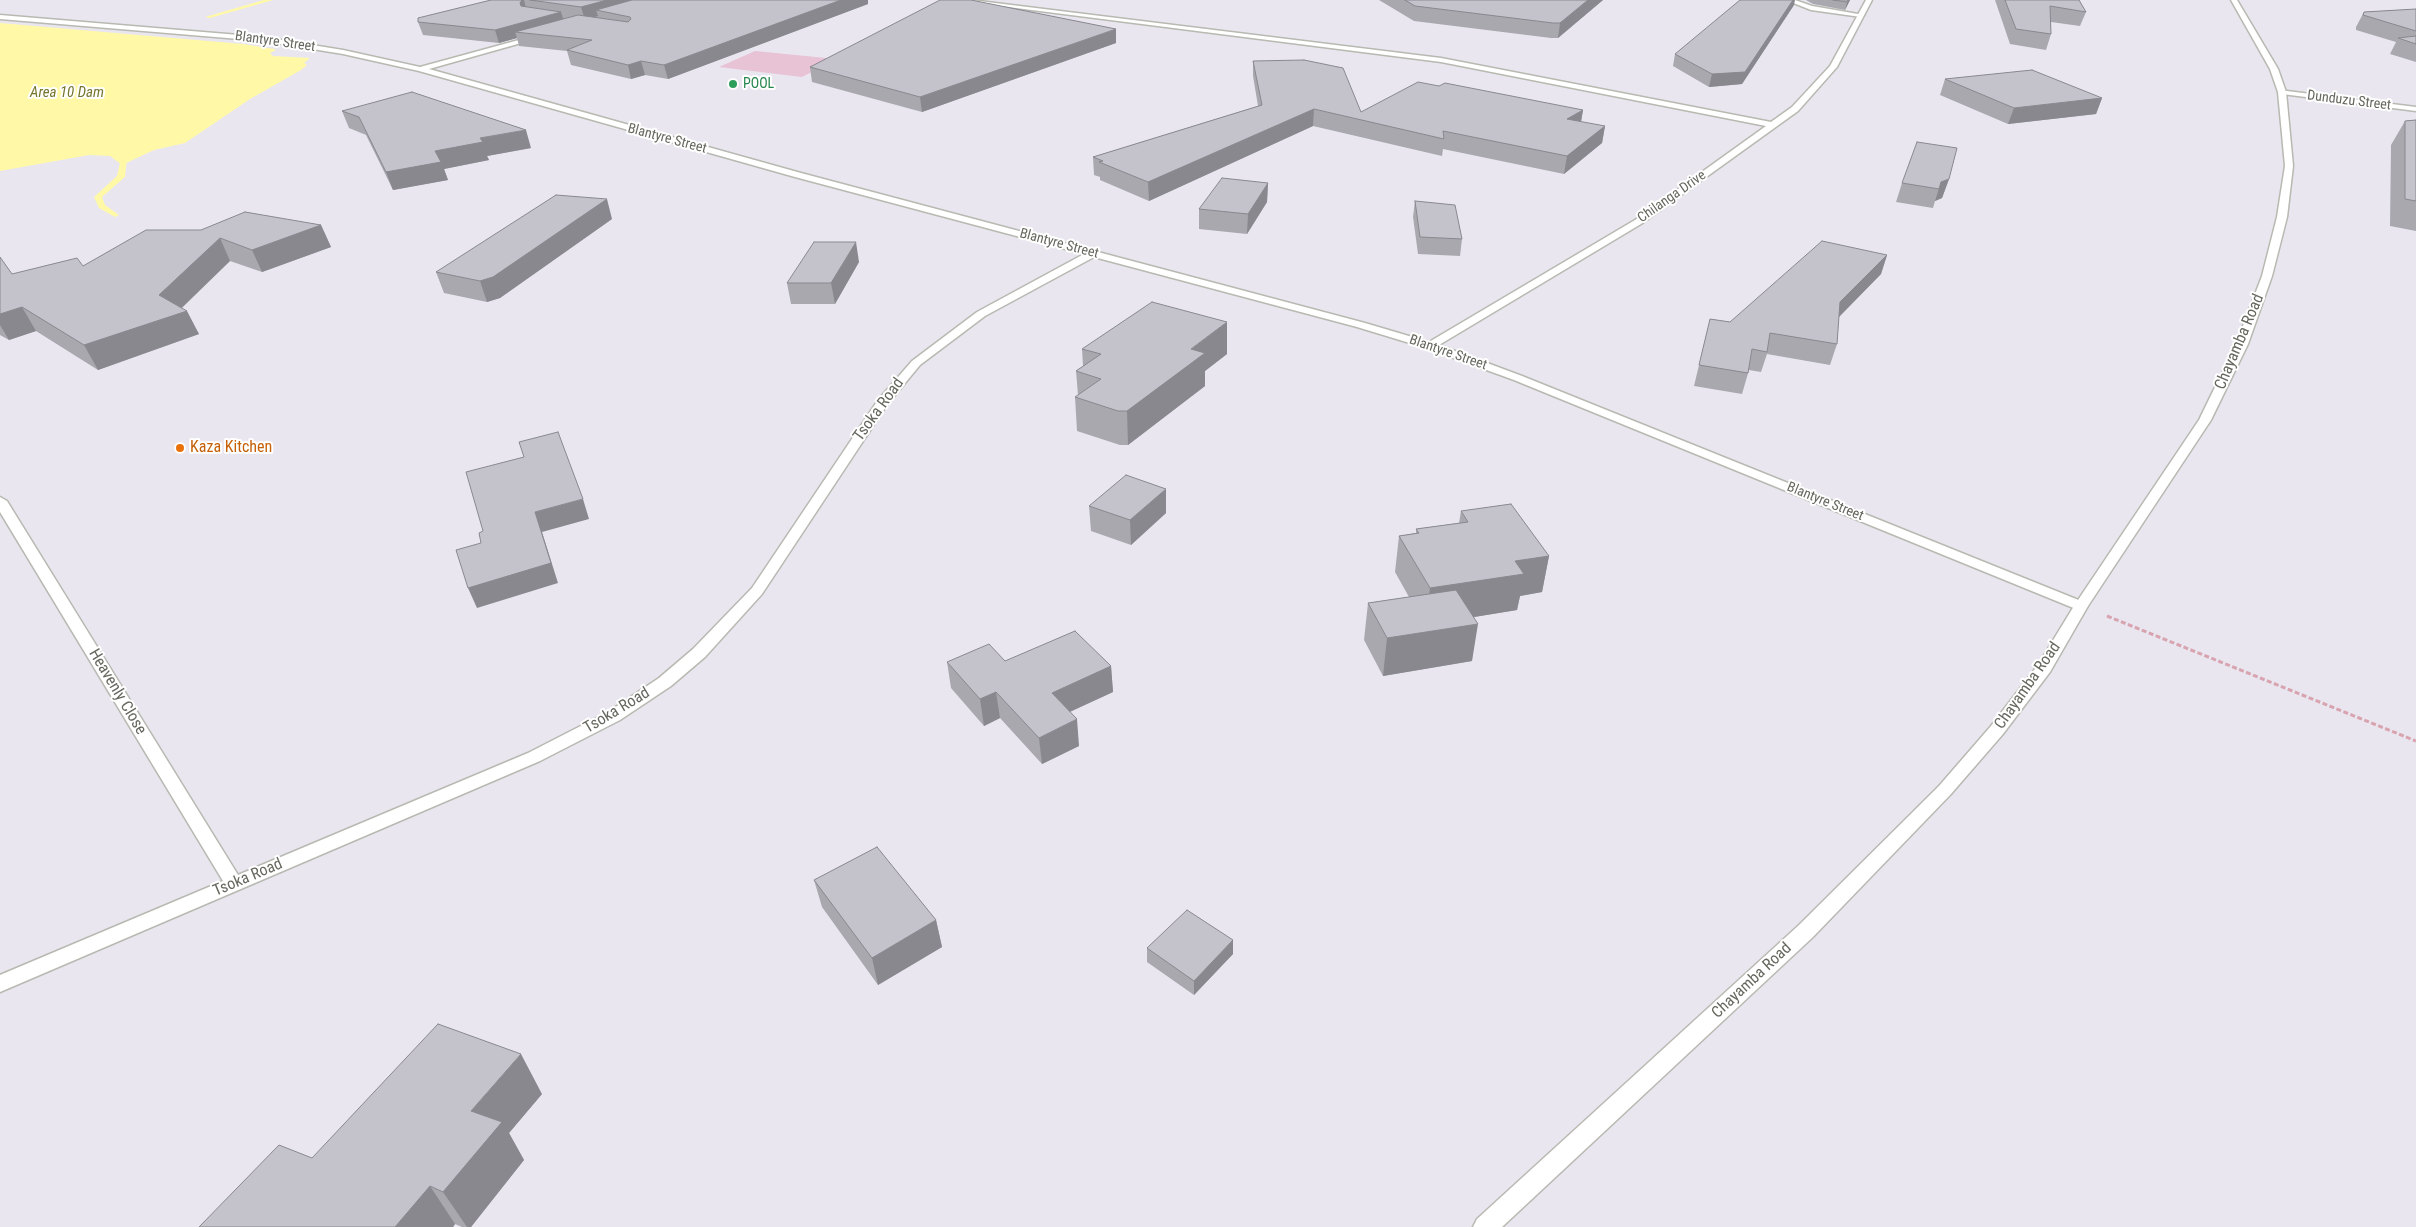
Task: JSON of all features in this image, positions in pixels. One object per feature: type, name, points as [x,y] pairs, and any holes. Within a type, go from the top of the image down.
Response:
[{"type":"street","points":[[956,0],[1441,60],[1774,125]]},
{"type":"street","points":[[1789,0],[1811,8],[1861,15]]},
{"type":"street","points":[[1801,0],[1834,3]]},
{"type":"street","name":"Chayamba Road","points":[[1485,1227],[1806,931],[1945,790],[1997,730],[2044,668],[2081,606],[2205,420],[2242,344],[2267,276],[2282,217],[2289,166],[2282,92],[2274,69],[2234,0]]},
{"type":"street","name":"Chilanga Drive","points":[[1430,346],[1638,222],[1774,125],[1800,104],[1833,67],[1861,15],[1864,4]]},
{"type":"street","name":"Blantyre Street","points":[[0,17],[254,38],[343,52],[420,69],[798,175],[1094,253],[1430,346],[1518,378],[2081,606]]},
{"type":"street","points":[[420,69],[547,34]]},
{"type":"street","name":"Dunduzu Street","points":[[2282,92],[2416,109]]},
{"type":"street","name":"Tsoka Road","points":[[0,984],[534,756],[614,716],[665,682],[699,653],[756,591],[777,563],[882,404],[916,363],[943,340],[981,314],[1094,253]]},
{"type":"street","name":"Heavenly Close","points":[[0,501],[234,884]]},
{"type":"path","points":[[2081,606],[2416,741]]},
{"type":"shaded area","points":[[755,51],[836,59],[802,77],[719,67]]},
{"type":"water","name":"Area 10 Dam","points":[[0,23],[243,44],[274,49],[276,50],[270,53],[273,56],[310,58],[304,63],[307,65],[301,70],[250,99],[185,143],[154,150],[122,165],[110,156],[89,155],[0,171]]},
{"type":"building","points":[[491,0],[522,0],[521,6],[561,12],[495,30],[418,22],[418,18]]},
{"type":"building","points":[[530,0],[607,0],[581,7]]},
{"type":"building","points":[[632,0],[841,0],[664,65],[641,61],[628,65],[567,50],[592,40],[515,32],[578,15],[628,22],[631,19],[630,17],[596,10]]},
{"type":"building","points":[[940,0],[971,0],[1116,29],[920,97],[810,67]]},
{"type":"building","points":[[1405,0],[1588,0],[1560,23],[1553,23],[1415,6]]},
{"type":"building","points":[[1740,0],[1793,0],[1745,72],[1712,74],[1675,54]]},
{"type":"building","points":[[2005,0],[2079,0],[2086,12],[2050,6],[2051,34],[2016,29]]},
{"type":"building","points":[[2416,9],[2416,31],[2363,15],[2364,12]]},
{"type":"building","points":[[2416,36],[2416,44],[2398,38]]},
{"type":"building","points":[[1304,60],[1343,68],[1361,112],[1418,82],[1439,86],[1445,83],[1583,110],[1567,119],[1605,126],[1567,156],[1443,131],[1444,139],[1314,109],[1148,182],[1099,162],[1103,161],[1093,157],[1262,105],[1253,61]]},
{"type":"building","points":[[2032,70],[2102,98],[2014,108],[1945,79]]},
{"type":"building","points":[[412,92],[526,130],[480,138],[483,142],[435,151],[441,162],[386,172],[359,117],[342,111]]},
{"type":"building","points":[[2416,120],[2416,201],[2405,199],[2405,121]]},
{"type":"building","points":[[1917,142],[1957,148],[1949,179],[1941,182],[1939,189],[1902,183]]},
{"type":"building","points":[[1222,178],[1268,183],[1248,214],[1199,209]]},
{"type":"building","points":[[556,195],[607,199],[493,277],[480,281],[436,272]]},
{"type":"building","points":[[1415,201],[1455,205],[1462,239],[1420,237]]},
{"type":"building","points":[[245,212],[321,225],[252,250],[220,238],[159,295],[187,311],[84,345],[22,307],[0,314],[0,257],[12,274],[77,258],[83,266],[146,230],[201,230]]},
{"type":"building","points":[[1822,241],[1887,255],[1840,302],[1837,344],[1770,333],[1767,352],[1752,349],[1748,373],[1699,365],[1710,319],[1730,322]]},
{"type":"building","points":[[814,242],[856,242],[831,283],[787,283]]},
{"type":"building","points":[[1152,302],[1227,322],[1191,349],[1205,353],[1127,411],[1118,411],[1075,397],[1101,379],[1076,371],[1101,354],[1082,349]]},
{"type":"building","points":[[558,432],[583,499],[535,512],[551,563],[468,588],[456,550],[481,543],[479,533],[483,531],[466,472],[524,457],[519,442]]},
{"type":"building","points":[[1126,475],[1166,489],[1130,520],[1089,506]]},
{"type":"building","points":[[1511,504],[1549,556],[1515,561],[1524,574],[1430,588],[1399,536],[1419,533],[1416,529],[1468,522],[1461,511]]},
{"type":"building","points":[[1456,590],[1478,624],[1387,638],[1368,603]]},
{"type":"building","points":[[1075,631],[1111,666],[1052,693],[1077,719],[1039,738],[996,692],[980,699],[947,662],[989,644],[1005,661]]},
{"type":"building","points":[[877,847],[936,920],[872,958],[814,880]]},
{"type":"building","points":[[1187,910],[1233,940],[1194,981],[1147,948]]},
{"type":"building","points":[[438,1024],[521,1054],[471,1111],[502,1122],[443,1192],[430,1186],[395,1227],[199,1227],[279,1145],[312,1158]]},
{"type":"waterway","points":[[208,17],[270,0]]},
{"type":"waterway","points":[[115,215],[102,206],[98,197],[121,177],[125,150]]},
{"type":"place","name":"POOL","points":[[733,84]]},
{"type":"place","name":"Kaza Kitchen","points":[[180,448]]}]
